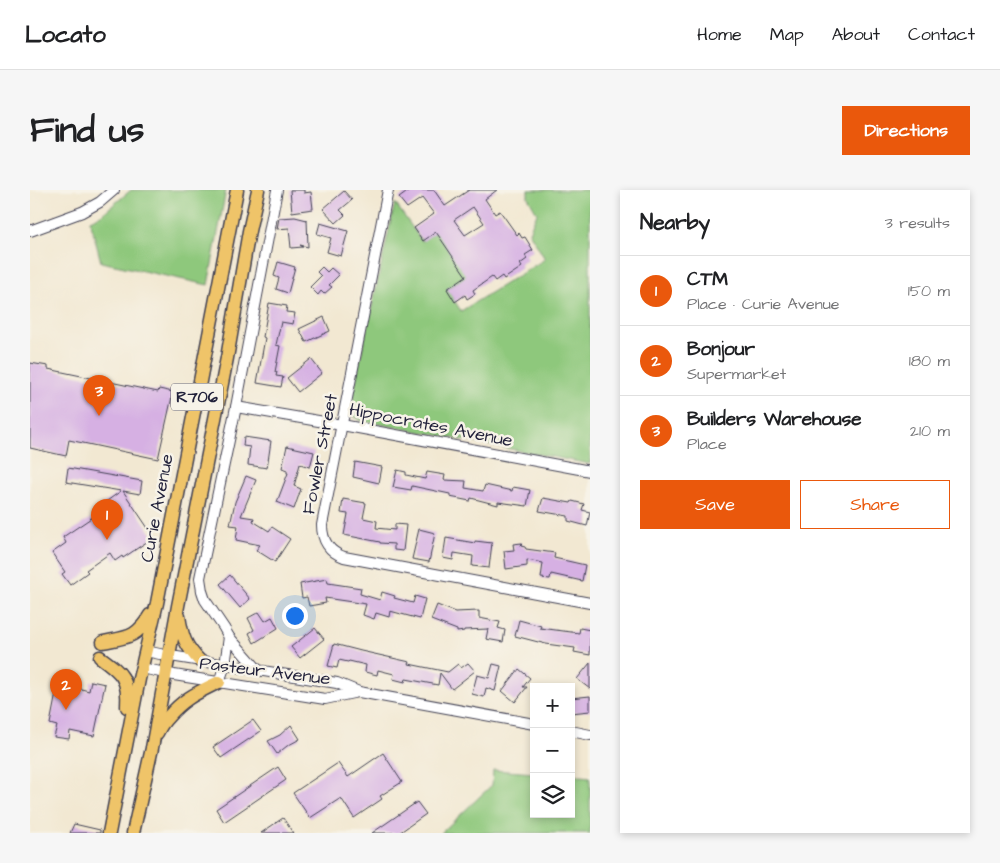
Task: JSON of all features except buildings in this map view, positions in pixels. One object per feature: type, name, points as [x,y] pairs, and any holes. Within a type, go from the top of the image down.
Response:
[{"type":"main road","name":"Curie Avenue","points":[[109,833],[139,680],[157,603],[237,190]]},
{"type":"main road","name":"R706","points":[[133,833],[152,748],[258,190]]},
{"type":"main road","points":[[103,642],[125,637],[139,630],[145,624],[157,603]]},
{"type":"main road","points":[[178,606],[180,626],[186,645],[200,660]]},
{"type":"main road","points":[[100,657],[114,667],[127,686],[123,760]]},
{"type":"main road","points":[[152,748],[159,729],[176,707],[190,697],[219,682]]},
{"type":"street","points":[[30,231],[82,212],[100,202],[114,190]]},
{"type":"street","points":[[259,671],[229,638],[205,600],[200,578],[236,407],[277,190]]},
{"type":"street","name":"Fowler Street","points":[[388,190],[322,525],[324,540],[328,547],[344,557],[590,603]]},
{"type":"street","name":"Hippocrates Avenue","points":[[236,407],[590,471]]},
{"type":"street","points":[[219,682],[225,665],[229,638]]},
{"type":"street","name":"Pasteur Avenue","points":[[146,652],[337,683],[359,692],[530,723]]},
{"type":"street","name":"Pasteur Avenue","points":[[142,668],[174,675],[325,699],[359,692]]},
{"type":"street","points":[[575,732],[590,734]]},
{"type":"green space","points":[[131,190],[226,190],[208,285],[101,262],[90,220],[101,215]]},
{"type":"green space","points":[[528,190],[590,190],[590,464],[362,421],[353,416],[352,406],[358,369],[395,203],[422,241],[436,232],[478,268],[447,289],[461,311],[545,259],[529,232],[537,213],[528,197]]},
{"type":"green space","points":[[493,770],[530,773],[530,818],[575,818],[575,775],[590,777],[590,833],[441,833],[492,785]]},
{"type":"place","name":"Builders Warehouse","points":[[99,416]]},
{"type":"place","name":"CTM","points":[[107,540]]},
{"type":"place","name":"Bonjour","points":[[66,710]]}]
